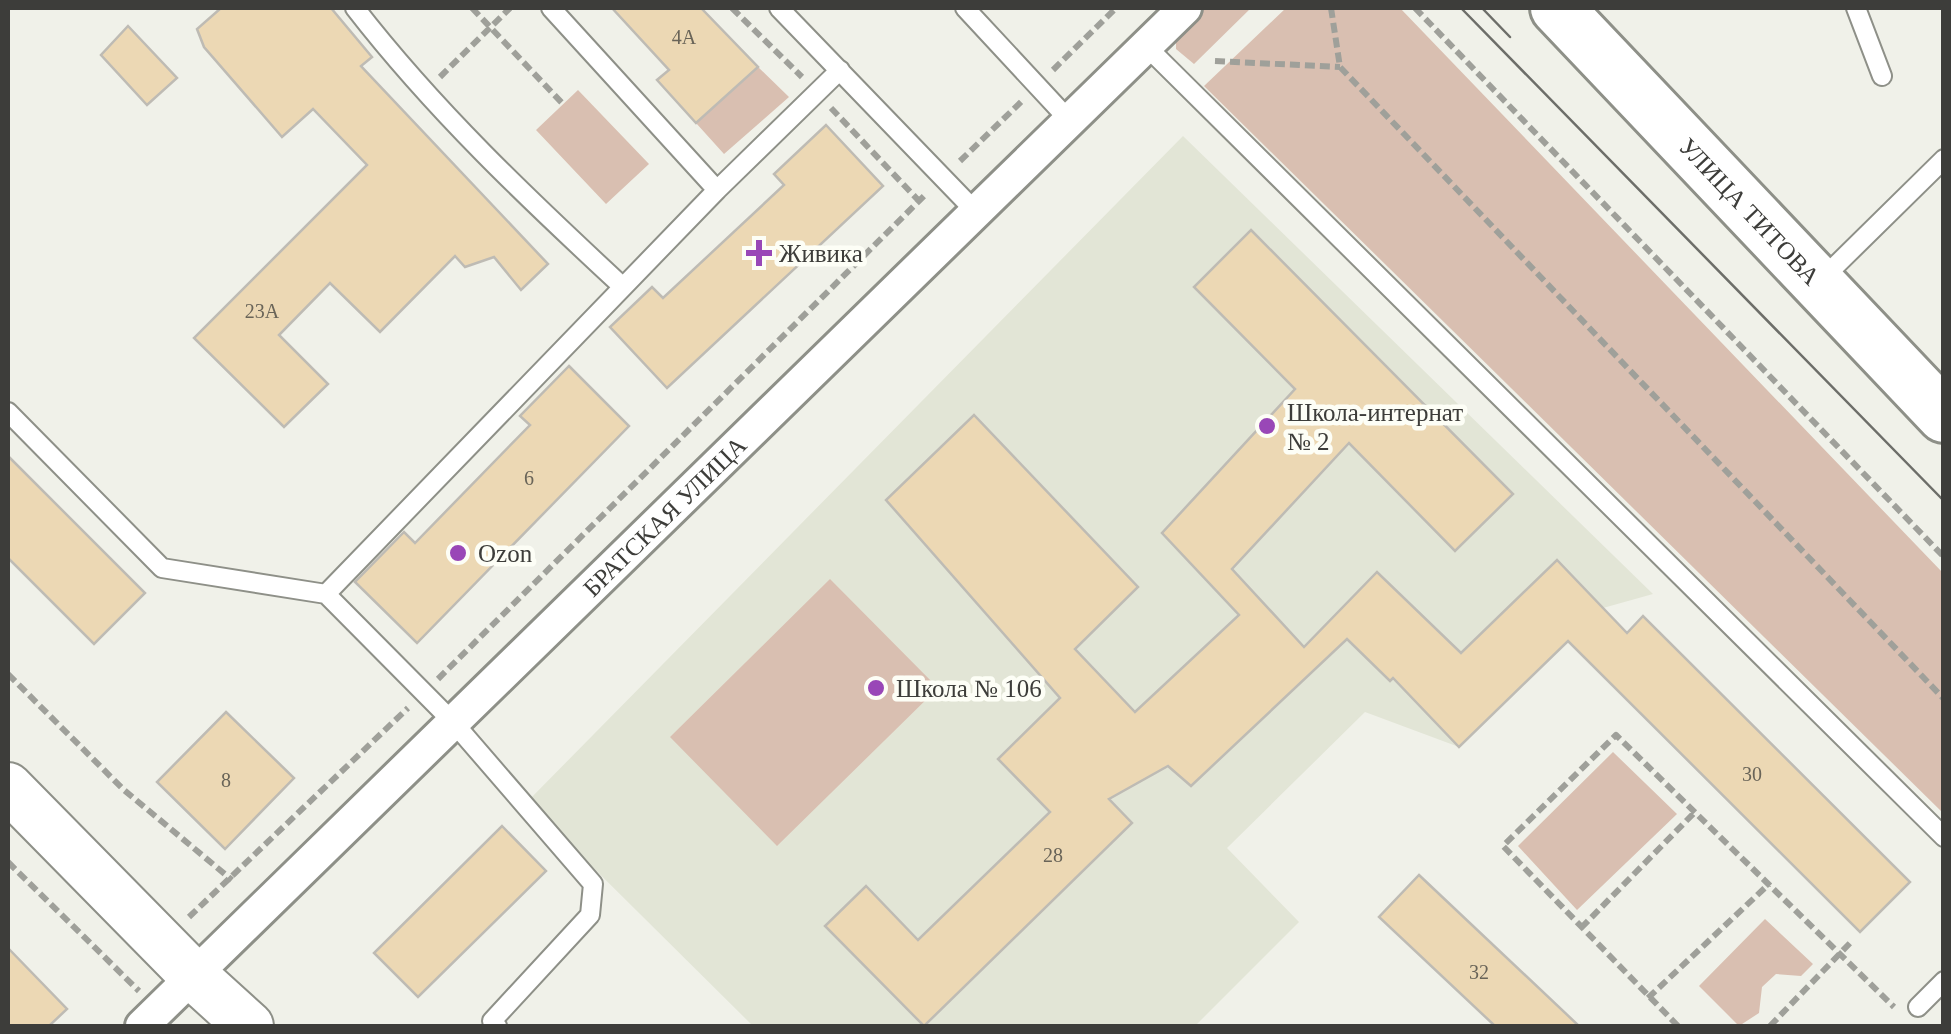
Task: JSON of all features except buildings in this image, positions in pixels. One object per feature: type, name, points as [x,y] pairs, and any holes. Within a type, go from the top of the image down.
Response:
[{"type":"main road","name":"УЛИЦА ТИТОВА","points":[[1557,8],[1944,416]]},
{"type":"street","name":"БРАТСКАЯ УЛИЦА","points":[[151,1018],[1185,8]]},
{"type":"street","points":[[8,787],[195,978],[250,1026]]},
{"type":"lane","points":[[355,8],[426,92],[516,188],[623,287]]},
{"type":"lane","points":[[551,8],[716,190]]},
{"type":"lane","points":[[779,8],[976,212]]},
{"type":"lane","points":[[965,8],[1069,120]]},
{"type":"lane","points":[[1856,8],[1882,76]]},
{"type":"lane","points":[[1146,46],[1944,837]]},
{"type":"lane","points":[[326,594],[716,190],[840,70]]},
{"type":"lane","points":[[1817,284],[1944,159]]},
{"type":"lane","points":[[8,412],[162,568],[326,594],[453,722],[592,884],[590,915],[492,1021],[498,1026]]},
{"type":"lane","points":[[1910,1011],[1944,981]]},
{"type":"path","points":[[472,8],[563,104]]},
{"type":"path","points":[[426,92],[510,8]]},
{"type":"path","points":[[160,942],[424,693],[1116,8]]},
{"type":"path","points":[[1331,8],[1340,66],[1944,699]]},
{"type":"path","points":[[1415,8],[1944,557]]},
{"type":"path","points":[[1215,61],[1340,66]]},
{"type":"path","points":[[8,674],[124,790],[263,908]]},
{"type":"path","points":[[1678,1026],[1503,846],[1616,735],[1841,955],[1910,1011]]},
{"type":"path","points":[[1581,928],[1695,812]]},
{"type":"path","points":[[8,862],[151,1018]]},
{"type":"path","points":[[1648,998],[1768,884]]},
{"type":"path","points":[[1770,1026],[1851,942]]},
{"type":"shaded area","points":[[1200,8],[1251,8],[1194,64],[1176,49],[1176,30]]},
{"type":"shaded area","points":[[1286,8],[1400,8],[1943,573],[1943,813],[1204,86]]},
{"type":"shaded area","points":[[758,67],[789,97],[724,154],[696,123]]},
{"type":"shaded area","points":[[578,90],[649,164],[606,204],[536,130]]},
{"type":"shaded area","name":"Школа № 106","points":[[1183,136],[1653,594],[1603,608],[1459,747],[1365,712],[1227,848],[1299,922],[1195,1026],[753,1026],[527,802]]},
{"type":"shaded area","points":[[830,579],[938,688],[777,846],[670,737]]},
{"type":"shaded area","points":[[1613,752],[1677,814],[1577,910],[1518,846]]},
{"type":"shaded area","points":[[1765,919],[1813,964],[1801,976],[1776,974],[1762,987],[1759,1013],[1739,1026],[1699,986]]},
{"type":"tram line","points":[[1461,8],[1944,501]]},
{"type":"tram line","points":[[1482,8],[1510,37]]},
{"type":"place","name":"Живика","points":[[759,253]]},
{"type":"place","name":"Школа-интернат № 2","points":[[1267,426]]},
{"type":"place","name":"Ozon","points":[[458,553]]},
{"type":"place","name":"Школа № 106","points":[[876,688]]}]
